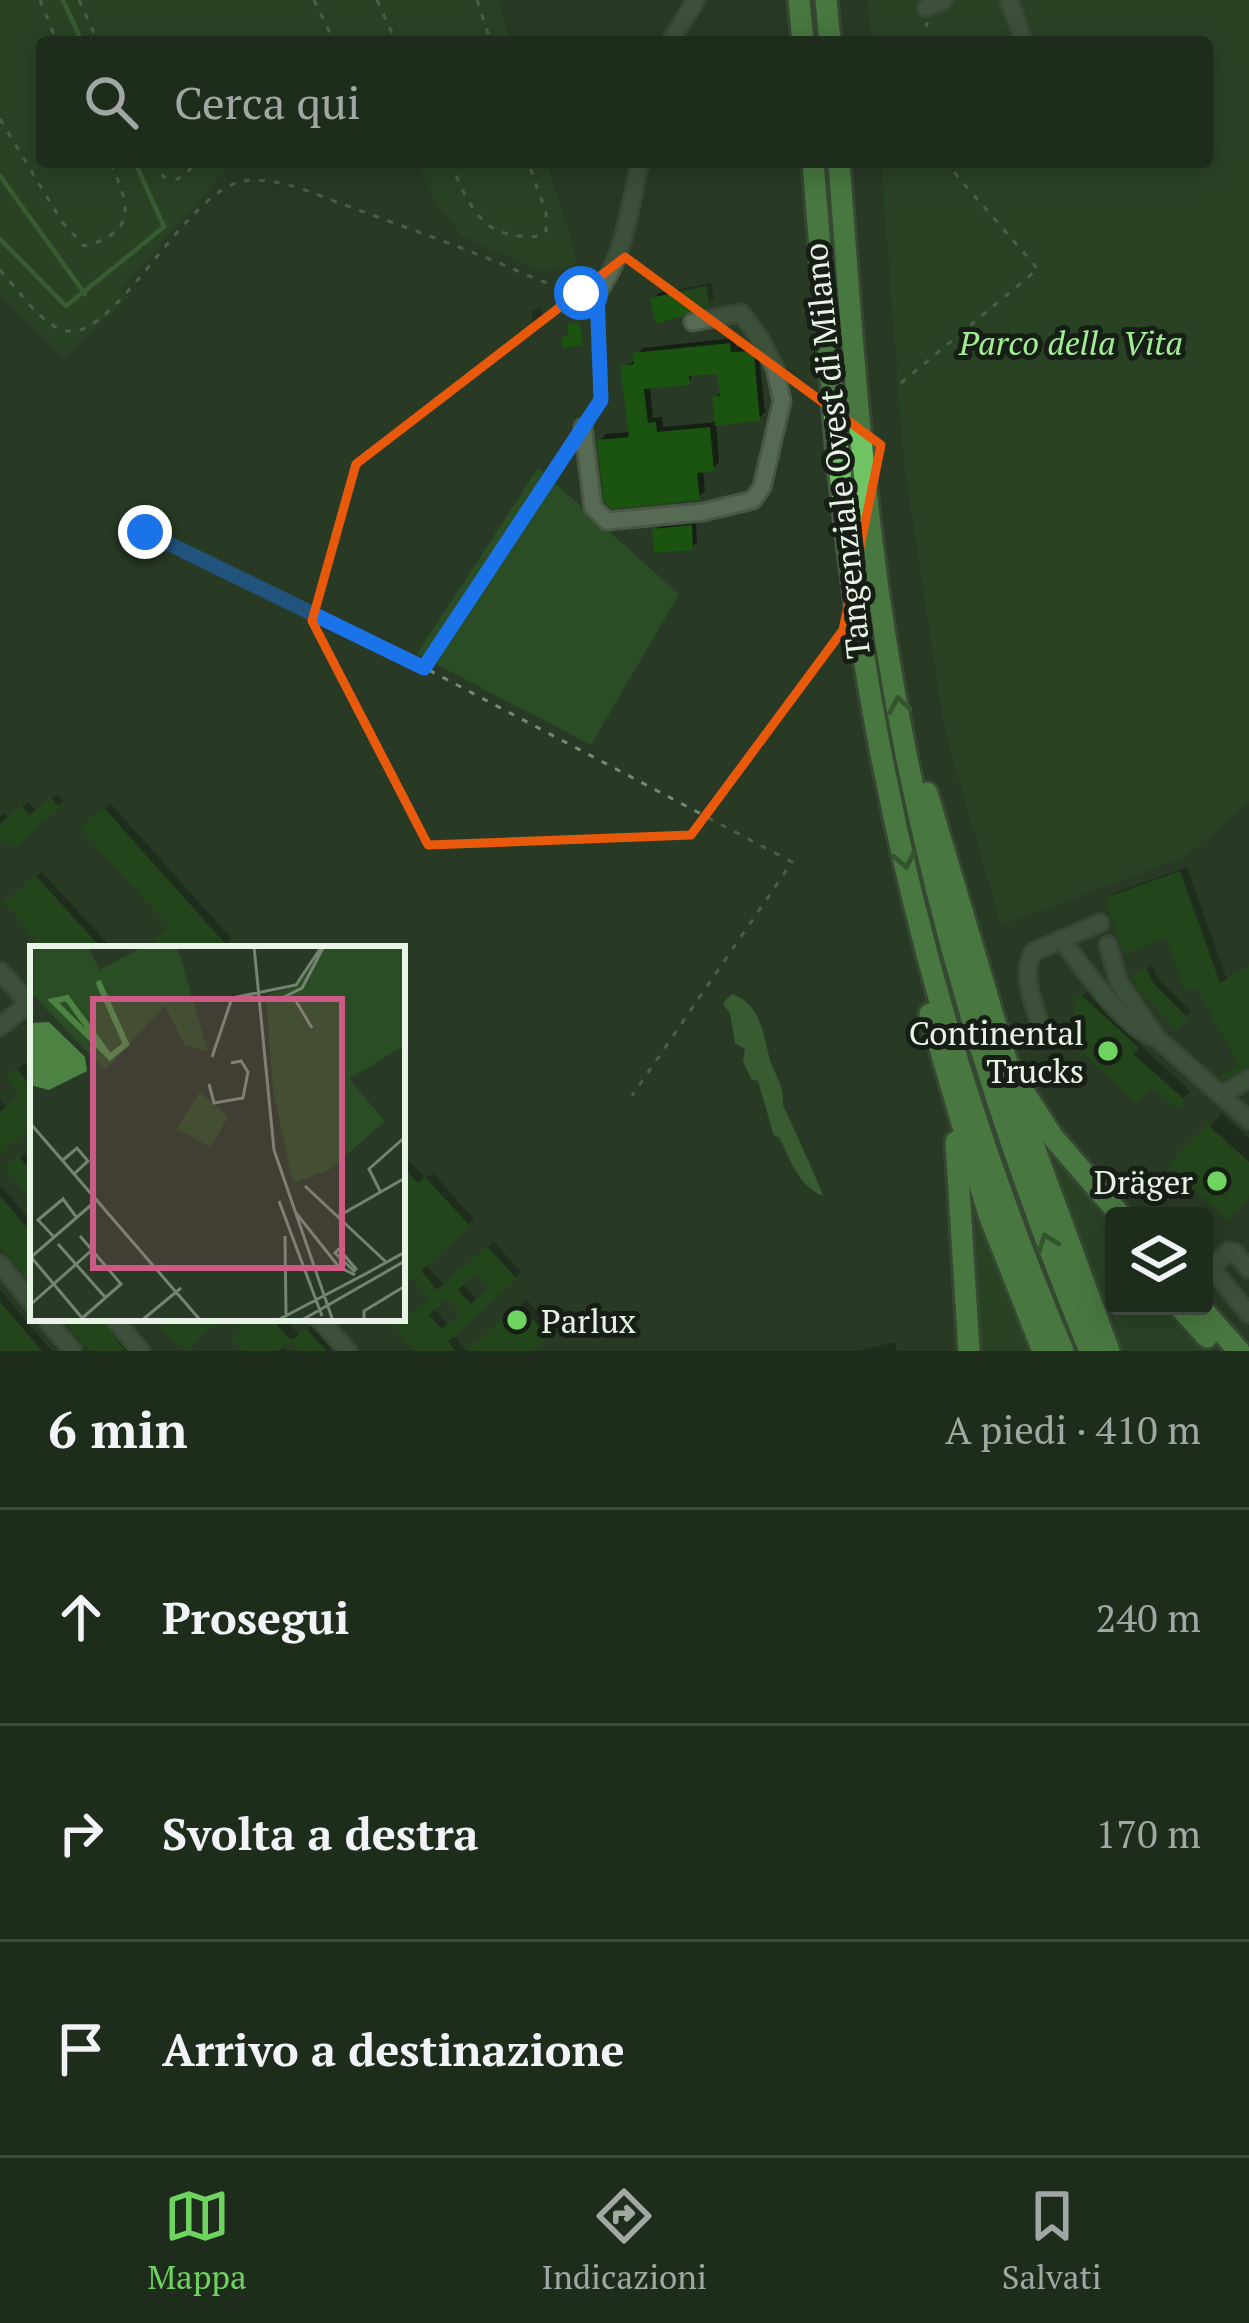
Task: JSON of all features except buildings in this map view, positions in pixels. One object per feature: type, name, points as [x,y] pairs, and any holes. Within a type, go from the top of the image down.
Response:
[{"type":"highway","points":[[799,0],[802,36]]},
{"type":"highway","points":[[826,0],[829,36]]},
{"type":"highway","name":"Tangenziale Ovest di Milano","points":[[814,168],[857,613],[917,919],[996,1176],[1063,1351]]},
{"type":"highway","name":"Tangenziale Ovest di Milano","points":[[840,168],[870,528],[907,756],[950,934],[995,1090],[1102,1349]]},
{"type":"highway","points":[[907,756],[945,844],[1024,1120],[1102,1349]]},
{"type":"highway","points":[[917,919],[926,999],[952,1093],[989,1215],[1043,1351]]},
{"type":"highway","points":[[985,993],[1026,1095],[1052,1136],[1113,1207]]},
{"type":"highway","points":[[952,1093],[969,1351]]},
{"type":"highway","points":[[1102,1349],[1111,1315]]},
{"type":"highway","points":[[1187,1315],[1219,1351]]},
{"type":"highway","points":[[1207,1315],[1239,1351]]},
{"type":"street","points":[[674,36],[696,0]]},
{"type":"street","points":[[926,8],[944,0]]},
{"type":"street","points":[[1009,0],[1022,36]]},
{"type":"street","points":[[597,292],[609,275],[621,240],[639,168]]},
{"type":"street","points":[[583,427],[593,507],[607,521],[703,512],[753,500],[762,487],[782,401],[775,368],[741,313],[693,322]]},
{"type":"street","points":[[1038,1018],[1029,987],[1029,959],[1038,948],[1100,923]]},
{"type":"street","points":[[1061,939],[1144,1034],[1157,1038]]},
{"type":"street","points":[[1108,945],[1119,983],[1157,1038],[1249,1120]]},
{"type":"street","points":[[0,971],[30,1004]]},
{"type":"street","points":[[0,1027],[30,1006]]},
{"type":"street","points":[[1222,1095],[1249,1079]]},
{"type":"street","points":[[1249,1269],[1228,1251],[1212,1269],[1249,1313]]},
{"type":"street","points":[[0,1264],[30,1300]]},
{"type":"street","points":[[48,1321],[73,1351]]},
{"type":"street","points":[[116,1321],[141,1351]]},
{"type":"street","points":[[321,1321],[348,1351]]},
{"type":"path","points":[[40,0],[55,36]]},
{"type":"path","points":[[79,0],[95,36]]},
{"type":"path","points":[[314,0],[329,36]]},
{"type":"path","points":[[377,0],[393,36]]},
{"type":"path","points":[[478,0],[489,36]]},
{"type":"path","points":[[926,8],[926,36]]},
{"type":"path","points":[[0,119],[62,222],[84,246],[105,239],[123,224],[126,201],[112,168]]},
{"type":"path","points":[[158,168],[164,176],[178,179],[192,168]]},
{"type":"path","points":[[453,168],[480,220],[514,238],[541,236],[546,231],[546,213],[530,168]]},
{"type":"path","points":[[901,383],[1038,269],[950,168]]},
{"type":"path","points":[[0,270],[50,323],[66,331],[84,330],[124,294],[206,201],[226,186],[247,181],[306,191],[540,282],[581,293],[597,292],[601,400],[424,668]]},
{"type":"path","points":[[145,532],[424,668],[792,862],[632,1096]]},
{"type":"highlighted area","points":[[625,257],[881,445],[843,630],[691,835],[428,845],[312,621],[356,464]]},
{"type":"green space","points":[[0,0],[498,0],[509,36],[36,36],[36,168],[228,168],[120,289],[129,297],[63,358],[0,294]]},
{"type":"green space","name":"Parco della Vita","points":[[868,0],[1249,0],[1249,801],[1185,857],[1001,925],[945,732],[904,463],[881,168],[1213,168],[1213,36],[871,36]]},
{"type":"green space","points":[[420,168],[549,168],[578,264],[539,270],[462,236],[433,198]]},
{"type":"green space","points":[[538,468],[679,594],[591,745],[417,654]]},
{"type":"green space","points":[[1036,1129],[1106,1207],[1105,1305],[1101,1312]]},
{"type":"green space","points":[[970,1186],[1037,1351],[974,1351]]},
{"type":"green space","points":[[1182,1315],[1212,1351],[1117,1351],[1113,1318]]},
{"type":"shaded area","points":[[732,994],[757,1016],[781,1086],[783,1106],[823,1196],[801,1179],[779,1137],[774,1136],[758,1081],[751,1079],[743,1061],[745,1049],[735,1043],[723,1003]]},
{"type":"waterway","points":[[63,0],[79,36]]},
{"type":"waterway","points":[[0,239],[66,306],[164,227],[138,168]]},
{"type":"waterway","points":[[0,176],[85,294]]},
{"type":"place","name":"Continental Trucks","points":[[1108,1051]]},
{"type":"place","name":"Dräger","points":[[1217,1181]]},
{"type":"place","name":"Parlux","points":[[517,1320]]},
{"type":"route","points":[[145,532],[424,668],[601,400],[597,292],[581,293]]}]
